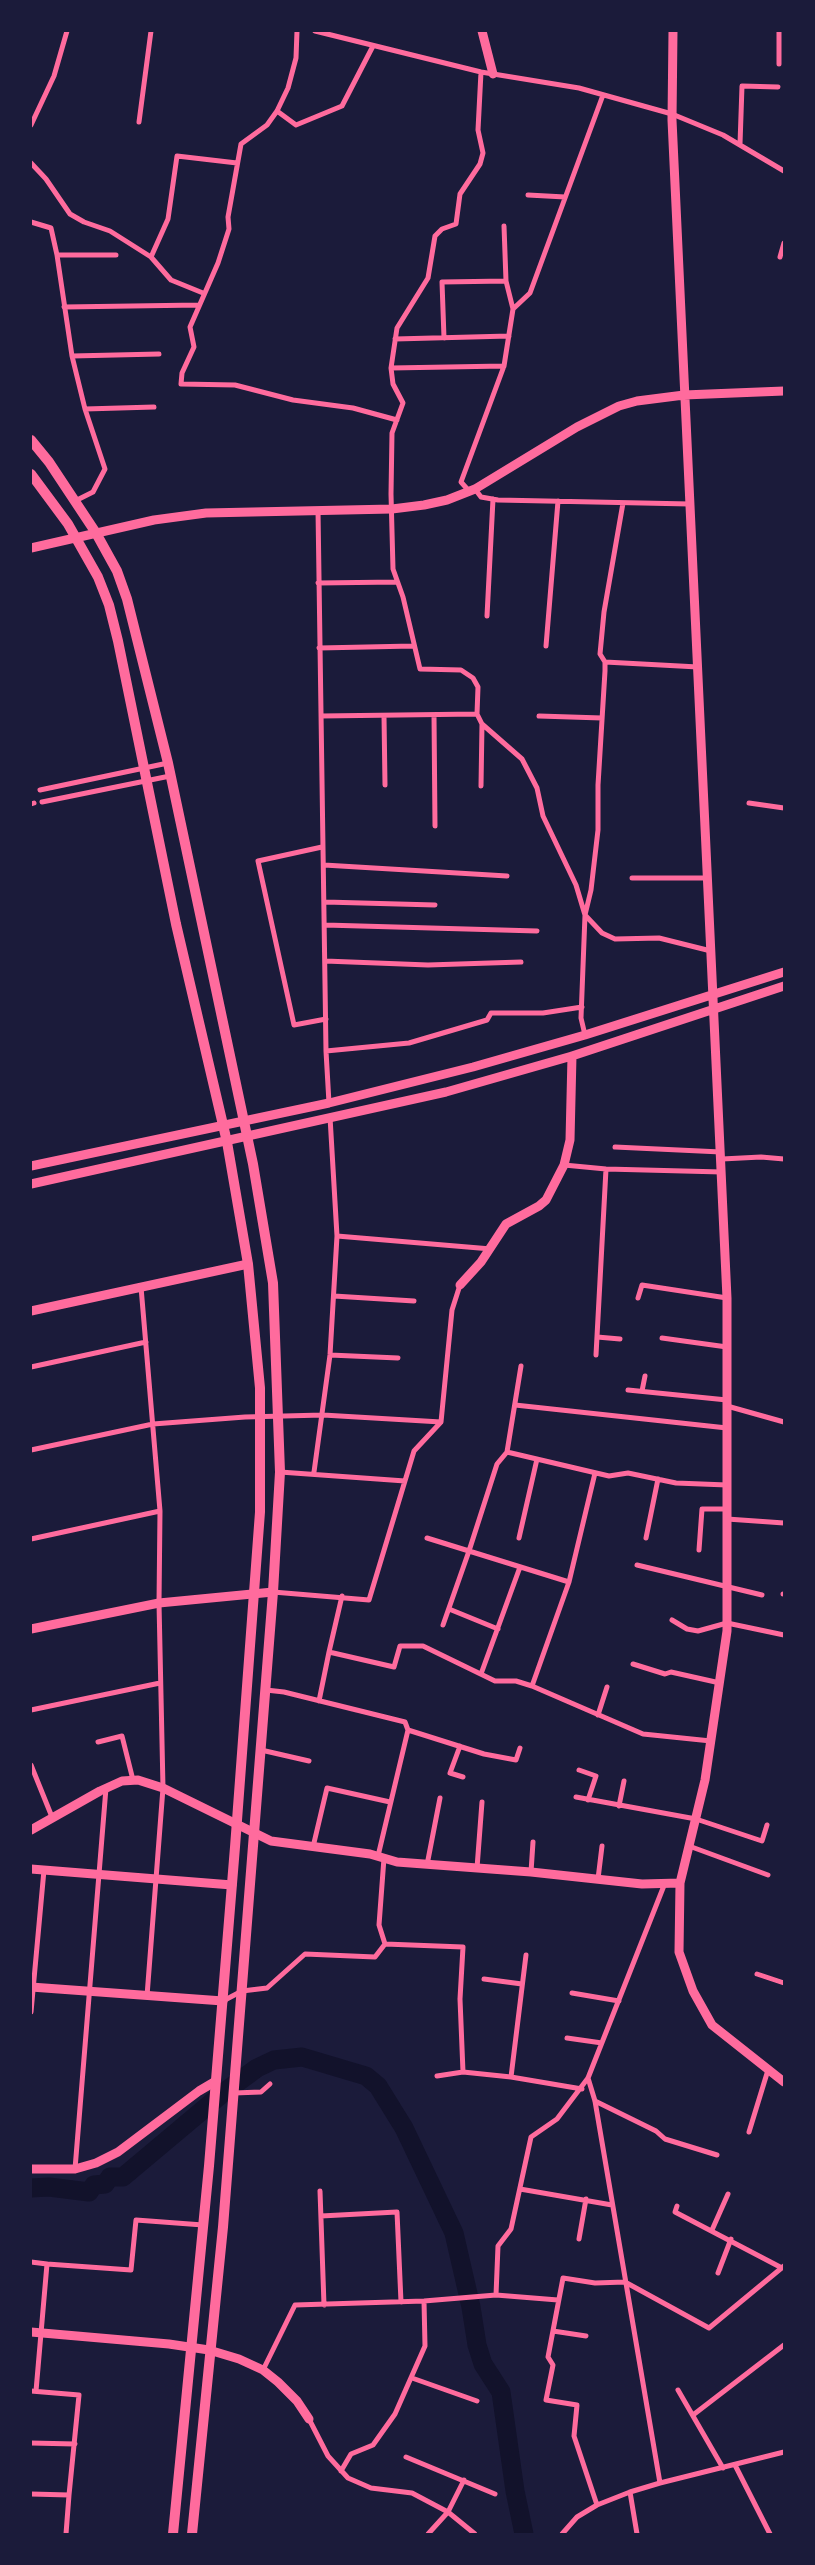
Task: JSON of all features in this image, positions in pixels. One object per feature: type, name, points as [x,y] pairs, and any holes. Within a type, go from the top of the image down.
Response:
[{"type":"main road","points":[[31,440],[96,534],[117,571],[127,598],[168,764],[261,1205],[273,1283],[280,1416],[280,1472],[273,1592],[236,2065],[192,2534]]},
{"type":"main road","points":[[31,474],[76,538],[98,578],[109,605],[143,768],[224,1125],[248,1264],[262,1416],[260,1512],[223,2001],[173,2534]]},
{"type":"street","points":[[31,125],[54,76],[67,31]]},
{"type":"street","points":[[139,122],[151,31]]},
{"type":"street","points":[[297,31],[296,58],[288,88],[267,125],[241,144],[228,217],[229,229],[218,263],[203,293],[190,327],[194,347],[182,372],[181,384],[235,385],[293,400],[353,408],[397,420]]},
{"type":"street","points":[[315,31],[481,72],[548,82],[672,114],[740,144],[784,171]]},
{"type":"street","points":[[482,31],[493,74]]},
{"type":"street","points":[[673,31],[672,114],[713,1009],[722,1155],[727,1298],[727,1623],[712,1741],[696,1819],[680,1882],[679,1952],[692,1991],[712,2025],[784,2082]]},
{"type":"street","points":[[779,31],[779,64]]},
{"type":"street","points":[[276,111],[296,125],[342,106],[373,46]]},
{"type":"street","points":[[481,72],[478,130],[483,153],[480,164],[460,194],[456,224],[442,229],[435,236],[428,278],[397,328],[391,368],[394,384],[403,403],[392,433],[393,569],[410,622],[413,646],[420,669],[461,670],[474,678],[478,686],[477,714],[482,724],[522,759],[528,768],[536,788],[543,816],[576,885],[585,915],[602,933],[615,939],[658,938],[711,951]]},
{"type":"street","points":[[740,144],[742,86],[778,87]]},
{"type":"street","points":[[513,309],[530,293],[603,95]]},
{"type":"street","points":[[151,257],[168,218],[177,156],[237,163]]},
{"type":"street","points":[[31,163],[46,179],[70,214],[84,222],[110,231],[151,257],[171,280],[203,293]]},
{"type":"street","points":[[528,195],[565,198]]},
{"type":"street","points":[[31,222],[51,228],[57,255],[72,356],[85,409],[104,469],[93,492],[75,501]]},
{"type":"street","points":[[504,226],[506,281],[513,309],[509,336],[504,366],[462,482],[482,497],[493,500],[690,504]]},
{"type":"street","points":[[780,257],[784,243]]},
{"type":"street","points":[[57,255],[116,255]]},
{"type":"street","points":[[444,338],[442,282],[506,281]]},
{"type":"street","points":[[64,307],[199,305]]},
{"type":"street","points":[[395,339],[509,336]]},
{"type":"street","points":[[72,356],[159,354]]},
{"type":"street","points":[[391,368],[504,366]]},
{"type":"street","points":[[31,548],[154,520],[206,513],[392,509],[439,502],[472,490],[602,414],[637,401],[684,395],[784,391]]},
{"type":"street","points":[[85,409],[154,407]]},
{"type":"street","points":[[487,616],[493,500]]},
{"type":"street","points":[[546,646],[558,500]]},
{"type":"street","points":[[585,1035],[581,1018],[585,915],[591,890],[598,830],[606,662],[600,654],[604,612],[623,503]]},
{"type":"street","points":[[318,510],[322,847],[325,902],[326,1051],[329,1103]]},
{"type":"street","points":[[318,583],[397,582]]},
{"type":"street","points":[[319,648],[413,646]]},
{"type":"street","points":[[606,662],[698,667]]},
{"type":"street","points":[[321,716],[477,714]]},
{"type":"street","points":[[434,715],[435,826]]},
{"type":"street","points":[[384,716],[385,785]]},
{"type":"street","points":[[540,716],[602,718]]},
{"type":"street","points":[[480,786],[482,724]]},
{"type":"street","points":[[40,790],[168,764]]},
{"type":"street","points":[[42,802],[170,776]]},
{"type":"street","points":[[749,804],[784,808]]},
{"type":"street","points":[[322,847],[258,861],[294,1025],[326,1019]]},
{"type":"street","points":[[324,865],[507,876]]},
{"type":"street","points":[[632,878],[708,878]]},
{"type":"street","points":[[325,902],[435,904]]},
{"type":"street","points":[[325,925],[537,931]]},
{"type":"street","points":[[326,960],[428,965],[521,962]]},
{"type":"street","points":[[31,1166],[329,1103],[485,1064],[585,1035],[784,972]]},
{"type":"street","points":[[31,1184],[446,1092],[572,1056],[784,986]]},
{"type":"street","points":[[326,1051],[408,1043],[487,1020],[491,1012],[543,1013],[582,1007]]},
{"type":"street","points":[[31,1629],[159,1603],[254,1593],[273,1592],[342,1596],[369,1600],[414,1451],[441,1422],[452,1310],[460,1286],[490,1249],[510,1220],[530,1212],[546,1200],[564,1165],[570,1140],[572,1056]]},
{"type":"street","points":[[485,1064],[490,1080]]},
{"type":"street","points":[[314,1472],[330,1355],[338,1236],[330,1117]]},
{"type":"street","points":[[614,1147],[784,1159]]},
{"type":"street","points":[[564,1165],[606,1169],[722,1172]]},
{"type":"street","points":[[596,1355],[606,1169]]},
{"type":"street","points":[[338,1236],[490,1249]]},
{"type":"street","points":[[31,1311],[248,1264]]},
{"type":"street","points":[[638,1298],[642,1285],[727,1298]]},
{"type":"street","points":[[141,1286],[160,1511],[159,1603],[163,1788],[147,1996]]},
{"type":"street","points":[[334,1296],[414,1301]]},
{"type":"street","points":[[597,1337],[620,1339]]},
{"type":"street","points":[[662,1338],[727,1347]]},
{"type":"street","points":[[31,1367],[146,1342]]},
{"type":"street","points":[[330,1355],[398,1358]]},
{"type":"street","points":[[443,1625],[497,1464],[507,1452],[521,1366]]},
{"type":"street","points":[[642,1391],[645,1376]]},
{"type":"street","points":[[628,1390],[727,1403],[784,1422]]},
{"type":"street","points":[[515,1405],[727,1428]]},
{"type":"street","points":[[31,1450],[153,1424],[262,1416],[323,1415],[441,1422]]},
{"type":"street","points":[[507,1452],[609,1476],[628,1473],[694,1485],[727,1485]]},
{"type":"street","points":[[519,1538],[537,1459]]},
{"type":"street","points":[[280,1472],[314,1472],[405,1480]]},
{"type":"street","points":[[532,1686],[569,1582],[595,1472]]},
{"type":"street","points":[[646,1538],[658,1479]]},
{"type":"street","points":[[699,1550],[702,1509],[727,1509]]},
{"type":"street","points":[[31,1538],[160,1511]]},
{"type":"street","points":[[727,1519],[784,1523]]},
{"type":"street","points":[[427,1538],[569,1582]]},
{"type":"street","points":[[637,1565],[762,1595]]},
{"type":"street","points":[[482,1674],[520,1568]]},
{"type":"street","points":[[319,1701],[342,1596]]},
{"type":"street","points":[[449,1609],[498,1629]]},
{"type":"street","points":[[672,1620],[687,1629],[698,1631],[727,1623],[784,1635]]},
{"type":"street","points":[[329,1652],[394,1667],[400,1646],[423,1646],[495,1681],[516,1681],[532,1686],[643,1734],[712,1741]]},
{"type":"street","points":[[633,1664],[665,1674],[671,1672],[720,1683]]},
{"type":"street","points":[[31,1710],[160,1683]]},
{"type":"street","points":[[598,1715],[608,1688]]},
{"type":"street","points":[[266,1690],[406,1722],[408,1730],[390,1802],[381,1857],[378,1925],[385,1944]]},
{"type":"street","points":[[408,1730],[516,1760],[520,1748]]},
{"type":"street","points":[[98,1742],[122,1736],[133,1780]]},
{"type":"street","points":[[460,1746],[450,1774],[463,1776]]},
{"type":"street","points":[[261,1750],[309,1761]]},
{"type":"street","points":[[31,1765],[52,1817]]},
{"type":"street","points":[[579,1770],[596,1776],[588,1800]]},
{"type":"street","points":[[31,1830],[122,1781],[146,1781],[254,1831],[271,1841],[428,1865],[531,1872],[642,1884],[680,1882]]},
{"type":"street","points":[[619,1806],[624,1781]]},
{"type":"street","points":[[75,2169],[106,1788]]},
{"type":"street","points":[[313,1847],[327,1788],[390,1802]]},
{"type":"street","points":[[576,1797],[696,1819],[762,1841],[767,1825]]},
{"type":"street","points":[[428,1865],[440,1798]]},
{"type":"street","points":[[477,1868],[482,1802]]},
{"type":"street","points":[[531,1872],[533,1842]]},
{"type":"street","points":[[598,1879],[602,1846]]},
{"type":"street","points":[[689,1846],[768,1875]]},
{"type":"street","points":[[31,1869],[232,1885]]},
{"type":"street","points":[[31,2012],[44,1870]]},
{"type":"street","points":[[496,2295],[498,2246],[511,2229],[531,2137],[556,2119],[582,2089],[588,2078],[665,1883]]},
{"type":"street","points":[[32,1987],[223,2001],[242,1991],[267,1988],[305,1954],[375,1958],[385,1944]]},
{"type":"street","points":[[385,1944],[463,1947],[460,1999],[463,2072]]},
{"type":"street","points":[[511,2077],[526,1955]]},
{"type":"street","points":[[757,1974],[784,1983]]},
{"type":"street","points":[[484,1980],[522,1984]]},
{"type":"street","points":[[572,1992],[619,2002]]},
{"type":"street","points":[[566,2038],[602,2043]]},
{"type":"street","points":[[749,2132],[768,2070]]},
{"type":"street","points":[[437,2076],[463,2072],[511,2077],[582,2089]]},
{"type":"street","points":[[588,2078],[595,2101],[624,2282],[660,2483]]},
{"type":"street","points":[[31,2169],[75,2169],[96,2163],[118,2152],[199,2090],[216,2084]]},
{"type":"street","points":[[233,2098],[261,2092],[270,2084]]},
{"type":"street","points":[[595,2101],[656,2131],[665,2139],[717,2156]]},
{"type":"street","points":[[520,2189],[612,2205]]},
{"type":"street","points":[[320,2191],[324,2305]]},
{"type":"street","points":[[712,2230],[728,2194]]},
{"type":"street","points":[[579,2239],[586,2200]]},
{"type":"street","points":[[597,2505],[574,2436],[577,2405],[546,2400],[553,2365],[548,2357],[563,2278],[595,2283],[624,2282],[709,2328],[783,2267],[675,2212],[677,2206]]},
{"type":"street","points":[[320,2216],[397,2212],[401,2302]]},
{"type":"street","points":[[31,2262],[131,2270],[136,2220],[203,2225]]},
{"type":"street","points":[[718,2273],[731,2239]]},
{"type":"street","points":[[47,2264],[41,2333],[33,2391],[79,2395],[66,2534]]},
{"type":"street","points":[[263,2370],[295,2306],[424,2301],[496,2295],[558,2300]]},
{"type":"street","points":[[341,2471],[351,2454],[373,2445],[395,2414],[425,2346],[424,2301]]},
{"type":"street","points":[[553,2331],[586,2336]]},
{"type":"street","points":[[31,2332],[192,2347],[239,2359],[263,2370],[292,2396],[309,2419],[328,2456],[348,2478],[371,2488],[412,2494],[448,2512],[475,2534]]},
{"type":"street","points":[[693,2415],[784,2345]]},
{"type":"street","points":[[412,2378],[477,2401]]},
{"type":"street","points":[[678,2390],[723,2468]]},
{"type":"street","points":[[31,2443],[75,2444]]},
{"type":"street","points":[[562,2534],[577,2517],[597,2505],[630,2492],[784,2452]]},
{"type":"street","points":[[406,2457],[495,2494]]},
{"type":"street","points":[[735,2465],[770,2534]]},
{"type":"street","points":[[428,2534],[448,2512],[464,2480]]},
{"type":"street","points":[[630,2492],[637,2534]]},
{"type":"street","points":[[31,2494],[69,2495]]},
{"type":"waterway","points":[[31,2188],[49,2187],[89,2192],[94,2185],[105,2184],[110,2177],[123,2177],[223,2093],[257,2068],[274,2060],[302,2057],[366,2076],[378,2086],[404,2128],[454,2233],[471,2307],[477,2345],[483,2364],[501,2392],[515,2491],[524,2534]]}]
